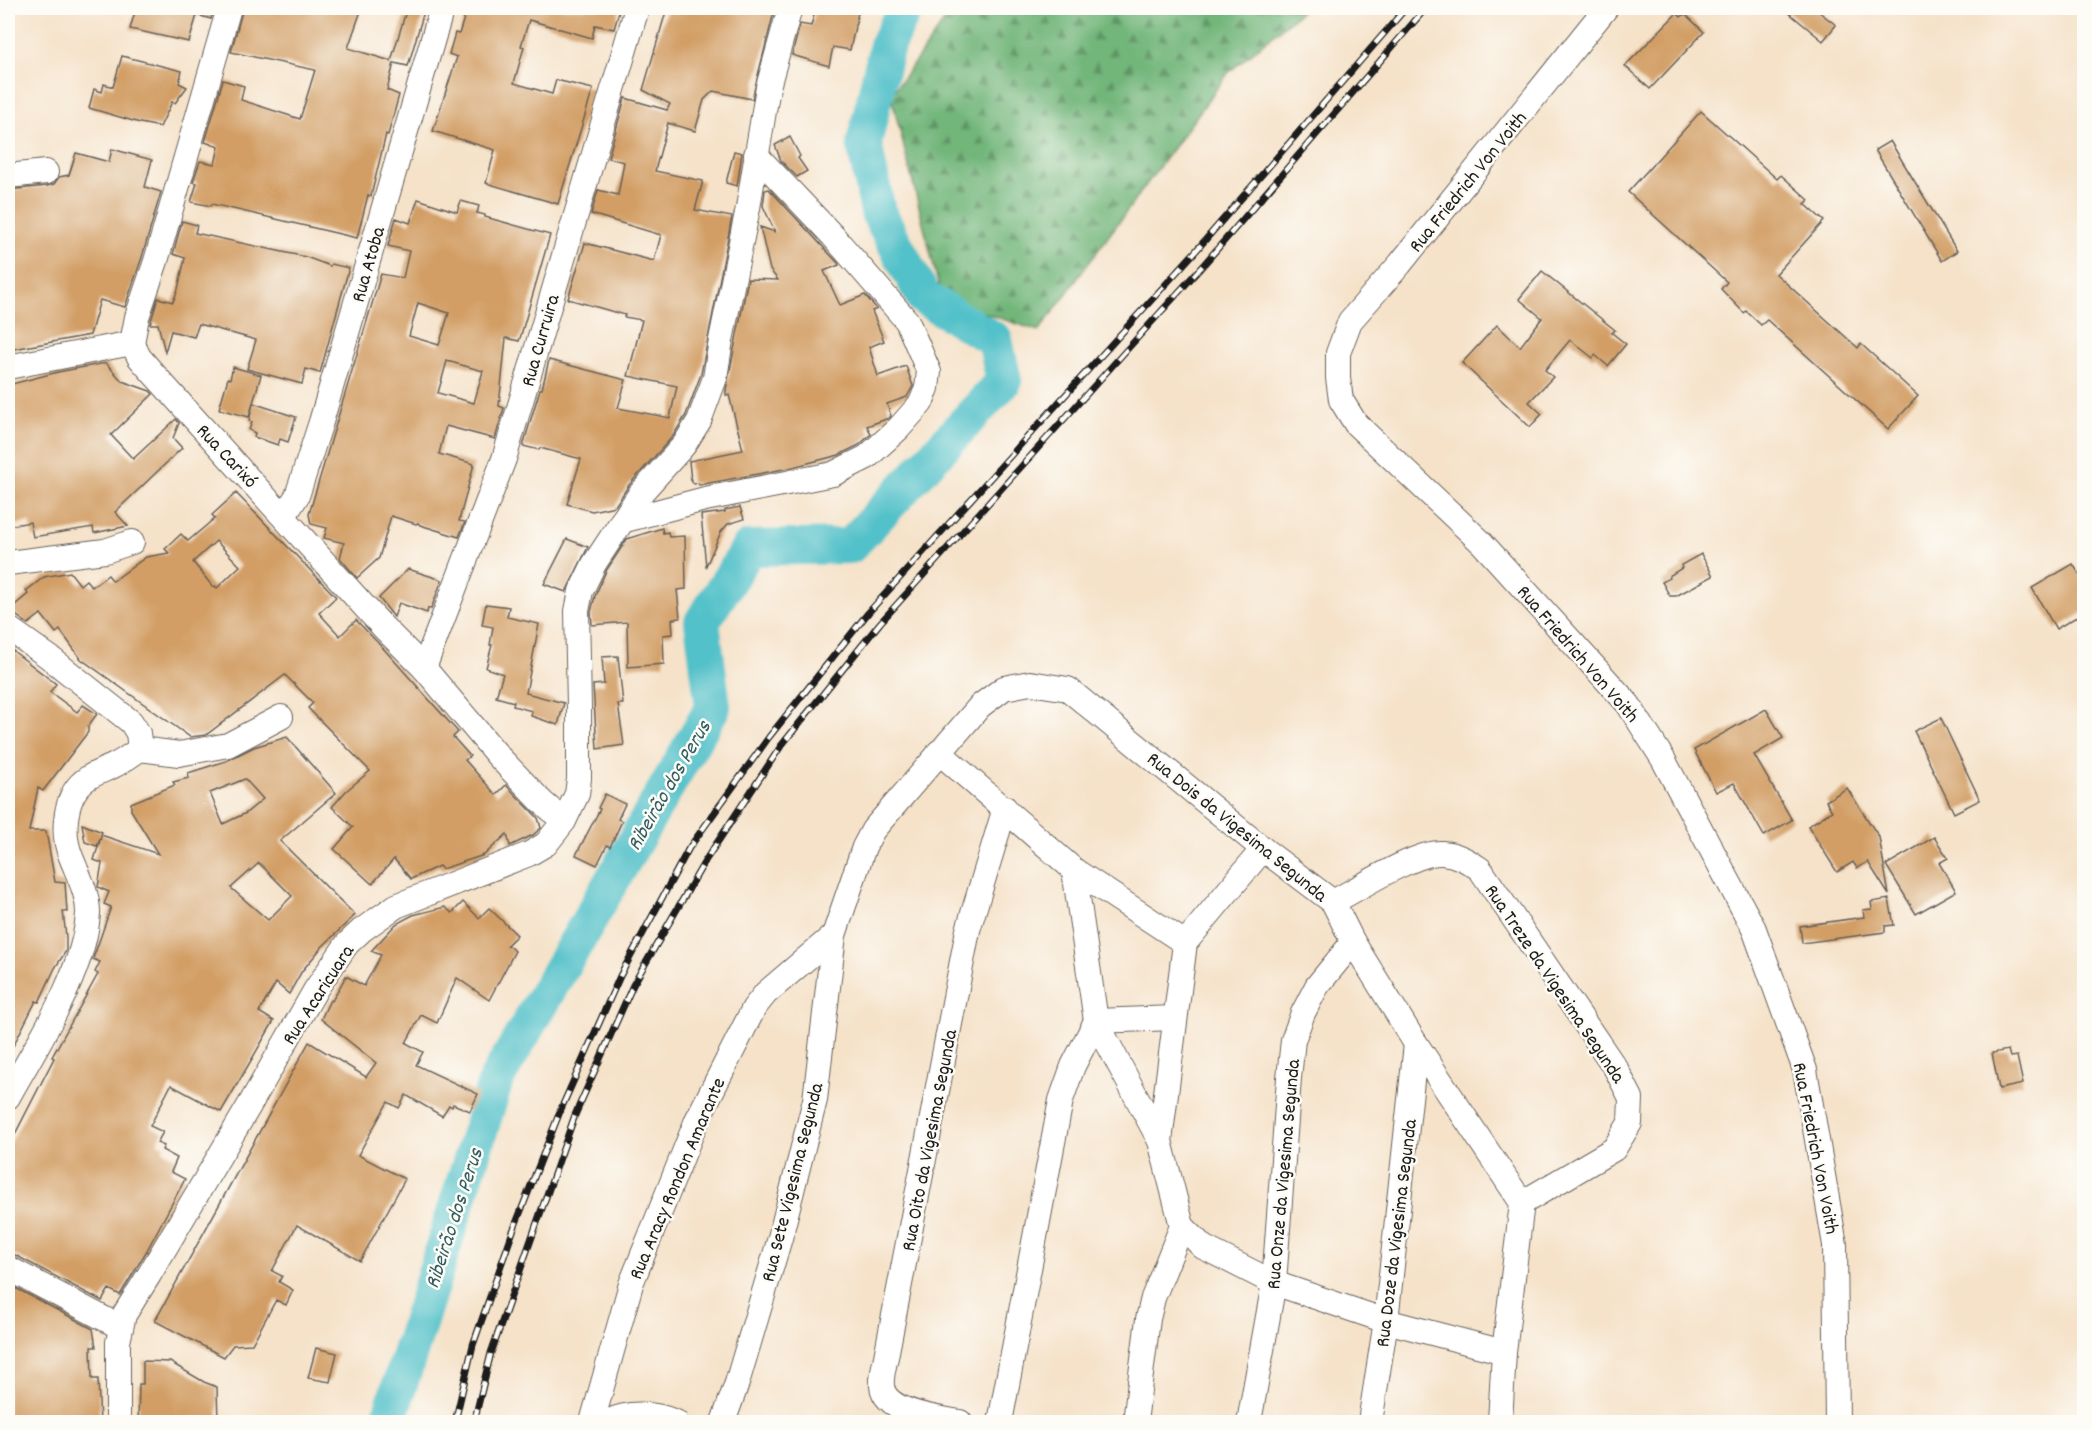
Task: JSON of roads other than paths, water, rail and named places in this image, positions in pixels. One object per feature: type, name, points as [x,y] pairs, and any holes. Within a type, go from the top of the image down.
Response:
[{"type":"street","points":[[8,366],[132,343],[137,317],[156,261],[229,8]]},
{"type":"street","name":"Rua Atoba","points":[[284,516],[297,495],[321,422],[442,8]]},
{"type":"street","name":"Rua Curruira","points":[[424,668],[504,459],[637,8]]},
{"type":"street","name":"Rua Acaricuara","points":[[118,1422],[117,1342],[124,1315],[150,1275],[316,989],[347,944],[362,930],[396,906],[529,854],[546,844],[564,821],[577,794],[579,706],[577,611],[581,591],[594,564],[640,494],[684,446],[699,420],[715,378],[748,208],[771,69],[790,8]]},
{"type":"street","name":"Rua Friedrich Von Voith","points":[[1606,8],[1400,264],[1350,321],[1338,353],[1341,400],[1356,424],[1482,543],[1628,704],[1663,759],[1754,928],[1805,1070],[1835,1245],[1837,1422]]},
{"type":"street","points":[[622,521],[705,499],[833,474],[867,457],[899,428],[921,403],[927,388],[929,372],[907,321],[841,244],[756,155]]},
{"type":"street","points":[[8,176],[46,172]]},
{"type":"street","name":"Rua Carixó","points":[[132,343],[138,357],[383,627],[424,668],[499,757],[542,802],[564,821]]},
{"type":"street","points":[[8,563],[105,551],[132,542]]},
{"type":"street","points":[[8,628],[49,657],[131,722],[138,733],[140,749]]},
{"type":"street","name":"Rua Dois da Vigesima Segunda","points":[[834,936],[864,847],[873,830],[980,706],[1004,688],[1030,683],[1068,689],[1263,849],[1333,902],[1353,942],[1416,1044],[1522,1203]]},
{"type":"street","points":[[8,1097],[70,982],[81,946],[88,913],[85,890],[65,843],[66,819],[73,792],[87,778],[116,765],[140,749],[179,753],[228,745],[281,717]]},
{"type":"street","points":[[939,752],[1074,870],[1185,943]]},
{"type":"street","name":"Rua Oito da Vigesima Segunda","points":[[960,1422],[914,1413],[888,1401],[882,1386],[968,930],[1005,808]]},
{"type":"street","points":[[1160,1141],[1185,943],[1263,849]]},
{"type":"street","name":"Rua Treze da Vigesima Segunda","points":[[1333,902],[1416,858],[1441,853],[1464,858],[1480,869],[1616,1070],[1631,1098],[1630,1123],[1614,1149],[1522,1203]]},
{"type":"street","points":[[1074,870],[1096,1021],[1160,1141],[1182,1226],[1203,1247],[1274,1283],[1386,1321],[1504,1352]]},
{"type":"street","name":"Rua Aracy Rondon Amarante","points":[[592,1422],[631,1284],[697,1120],[754,1008],[766,993],[834,936]]},
{"type":"street","name":"Rua Sete Vigesima Segunda","points":[[723,1422],[737,1383],[780,1238],[815,1100],[834,936]]},
{"type":"street","name":"Rua Onze da Vigesima Segunda","points":[[1249,1422],[1274,1283],[1293,1040],[1317,986],[1353,942]]},
{"type":"street","points":[[1096,1021],[1174,1018]]},
{"type":"street","points":[[1000,1422],[1061,1100],[1073,1066],[1096,1021]]},
{"type":"street","name":"Rua Doze da Vigesima Segunda","points":[[1370,1422],[1386,1321],[1416,1044]]},
{"type":"street","points":[[1500,1422],[1504,1352],[1522,1203]]},
{"type":"street","points":[[1135,1422],[1150,1308],[1182,1226]]},
{"type":"street","points":[[8,1268],[120,1327]]},
{"type":"street","points":[[607,1422],[637,1414],[676,1422]]},
{"type":"waterway","name":"Ribeirão dos Perus","points":[[388,1422],[496,1080],[713,707],[702,622],[749,548],[850,546],[1004,381],[995,340],[924,298],[878,212],[864,143],[887,45],[905,8]]},
{"type":"railway","points":[[455,1422],[473,1345],[513,1231],[561,1109],[620,976],[689,848],[769,737],[868,613],[1194,253],[1406,8]]},
{"type":"railway","points":[[474,1422],[491,1353],[575,1115],[633,985],[705,861],[781,746],[880,623],[1205,263],[1426,8]]}]
